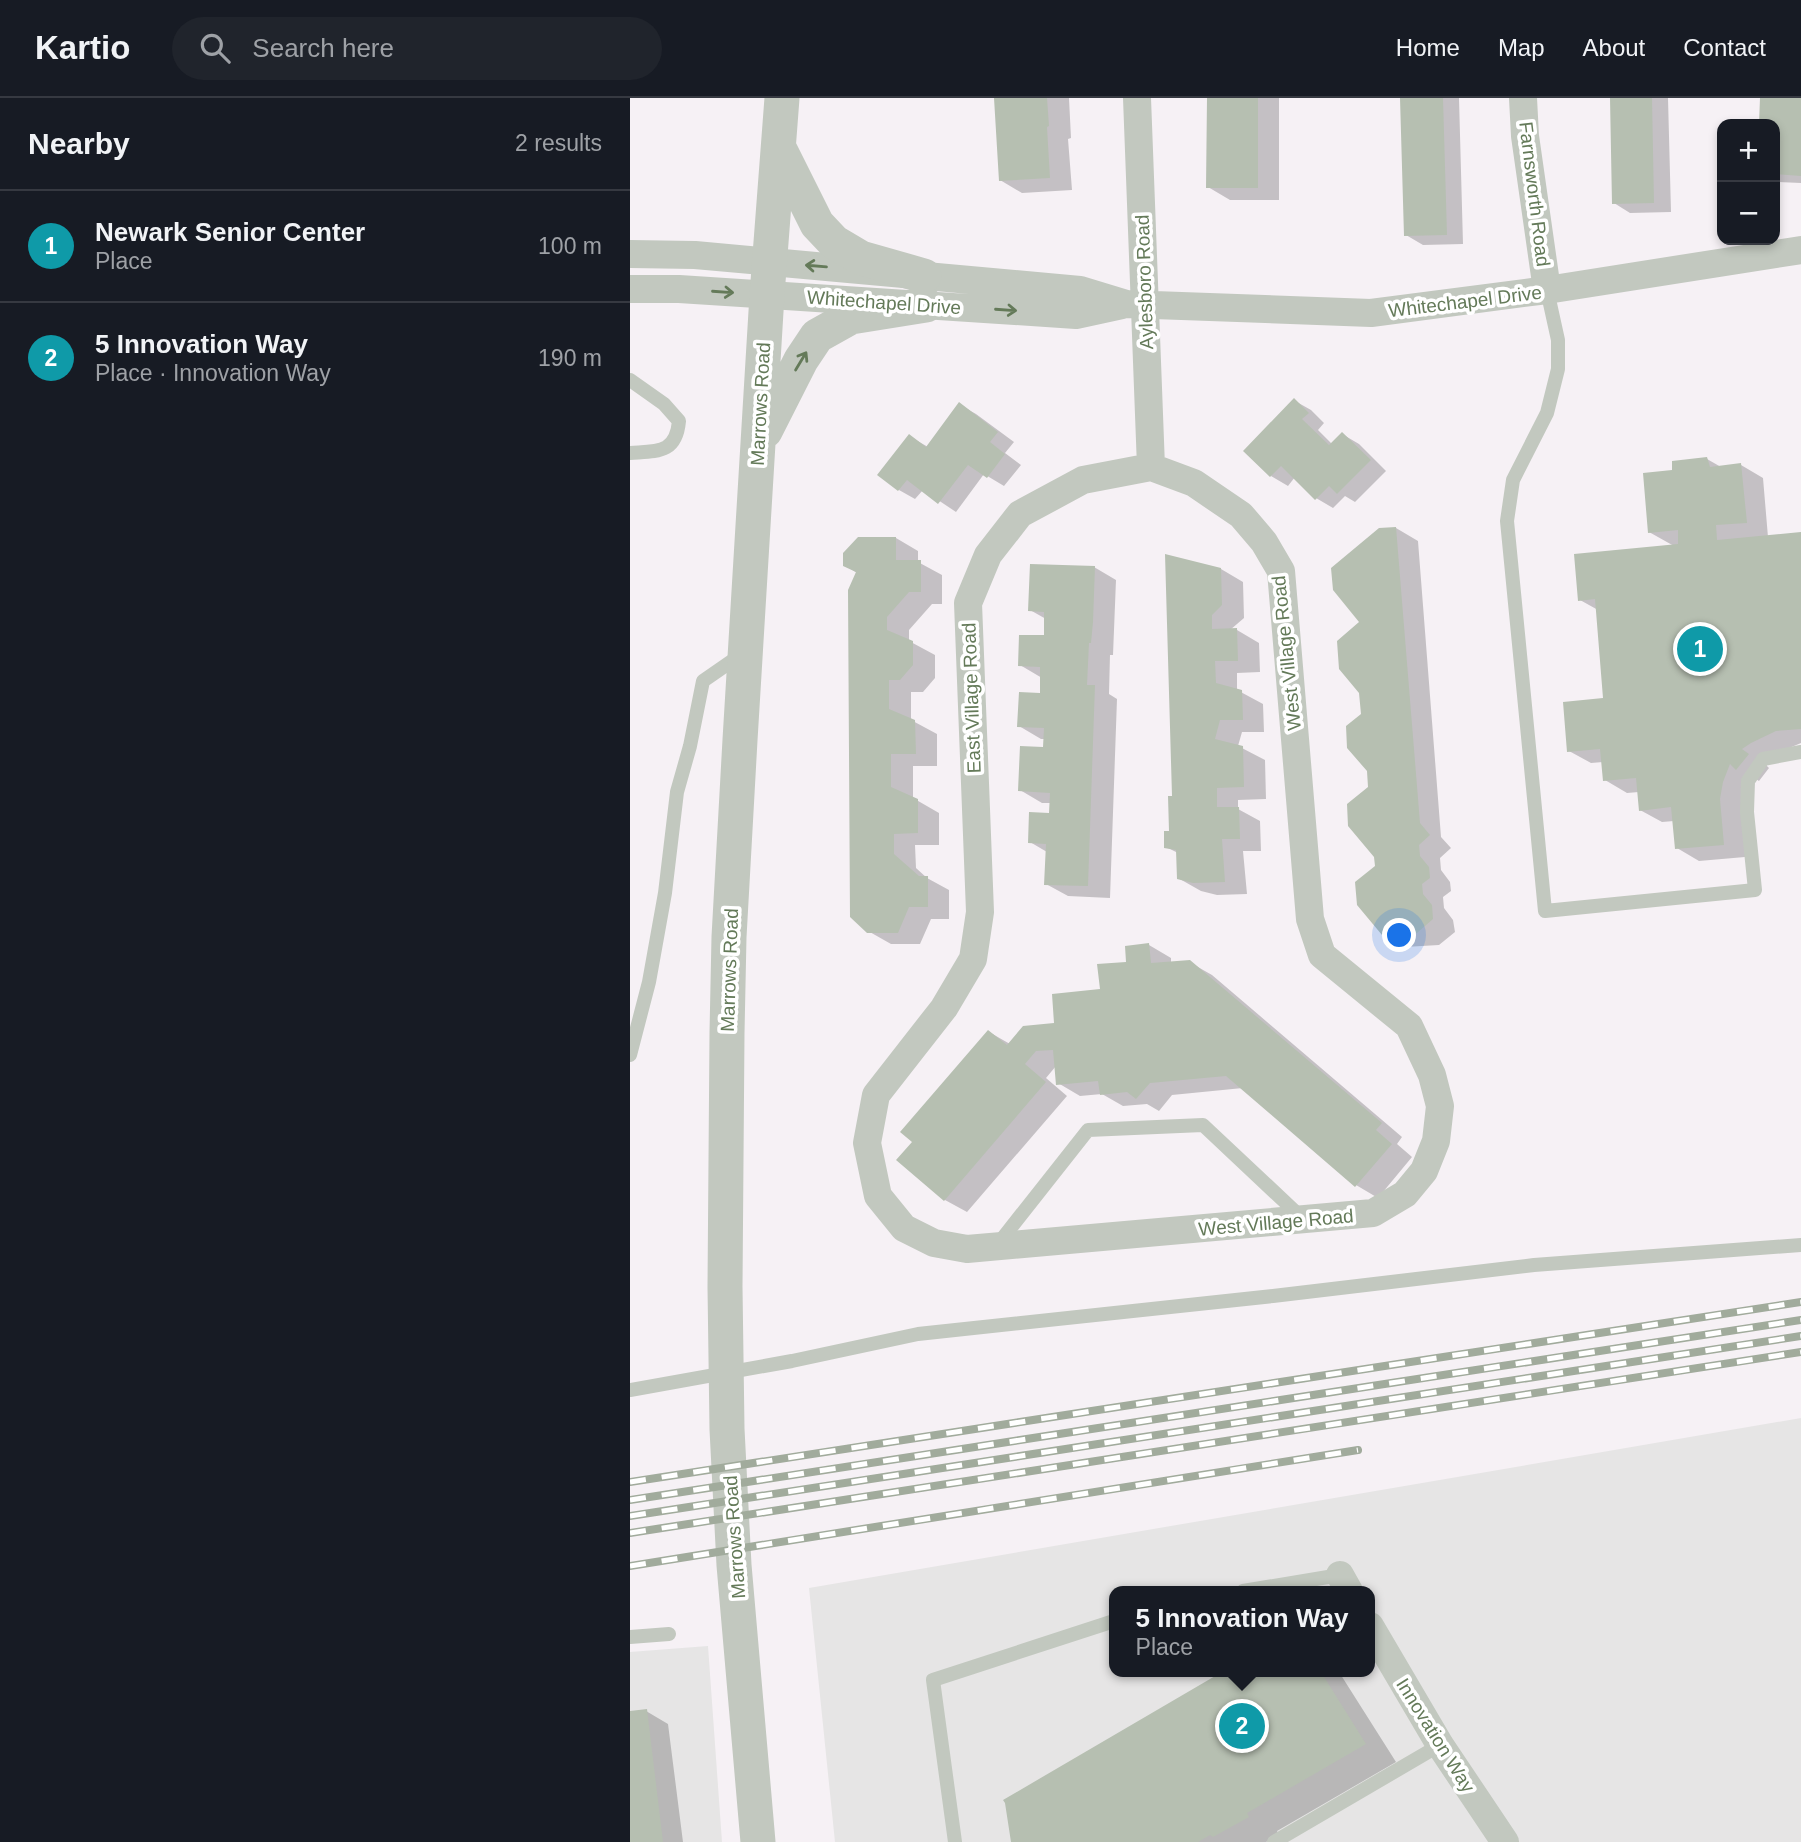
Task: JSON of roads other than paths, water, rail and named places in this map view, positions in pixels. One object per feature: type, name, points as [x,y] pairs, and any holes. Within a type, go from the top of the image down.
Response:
[{"type":"street","name":"Marrows Road","points":[[758,1842],[734,1565],[727,1429],[725,1287],[729,937],[768,278],[782,98]]},
{"type":"street","name":"Aylesboro Road","points":[[1137,98],[1136,304],[1151,467]]},
{"type":"street","name":"Farnsworth Road","points":[[1523,98],[1525,136],[1547,290]]},
{"type":"street","points":[[778,146],[817,224],[834,242],[925,290]]},
{"type":"street","name":"Whitechapel Drive","points":[[768,278],[925,290],[1076,315],[1136,304],[1371,313],[1547,290],[1801,250]]},
{"type":"street","points":[[630,254],[695,255],[768,278]]},
{"type":"street","points":[[630,289],[679,289],[768,278]]},
{"type":"street","points":[[758,443],[801,360],[817,336],[851,317],[925,290]]},
{"type":"street","name":"East Village Road","points":[[980,912],[968,603],[988,555],[1020,514],[1083,480],[1151,467]]},
{"type":"street","name":"West Village Road","points":[[980,912],[972,959],[944,1008],[876,1095],[867,1143],[877,1196],[904,1228],[934,1243],[967,1249],[1373,1213],[1405,1194],[1424,1171],[1436,1141],[1440,1106],[1432,1075],[1409,1026],[1322,955],[1310,919],[1280,571],[1264,542],[1241,515],[1194,483],[1151,467]]},
{"type":"street","name":"Innovation Way","points":[[1375,1634],[1440,1745],[1505,1842]]},
{"type":"lane","points":[[1547,290],[1558,340],[1559,369],[1547,413],[1513,480],[1507,521],[1545,911],[1755,890],[1747,812],[1748,781],[1763,759],[1801,752]]},
{"type":"lane","points":[[630,380],[664,404],[679,421],[678,435],[669,447],[630,453]]},
{"type":"lane","points":[[630,1055],[649,982],[666,893],[677,792],[690,746],[703,681],[745,652]]},
{"type":"lane","points":[[996,1247],[1088,1130],[1203,1125],[1303,1219]]},
{"type":"lane","points":[[630,1390],[792,1361],[918,1334],[1534,1265],[1801,1244]]},
{"type":"lane","points":[[1307,1586],[1345,1583]]},
{"type":"lane","points":[[956,1842],[933,1680],[1109,1623]]},
{"type":"lane","points":[[630,1637],[669,1634]]},
{"type":"lane","points":[[1274,1842],[1440,1745]]},
{"type":"railway","points":[[630,1482],[1801,1302]]},
{"type":"railway","points":[[630,1500],[1801,1320]]},
{"type":"railway","points":[[630,1516],[1801,1336]]},
{"type":"railway","points":[[630,1533],[1801,1352]]},
{"type":"railway","points":[[630,1566],[1358,1450]]},
{"type":"place","name":"Newark Senior Center","points":[[1700,649]]},
{"type":"place","name":"5 Innovation Way","points":[[1242,1726]]}]
